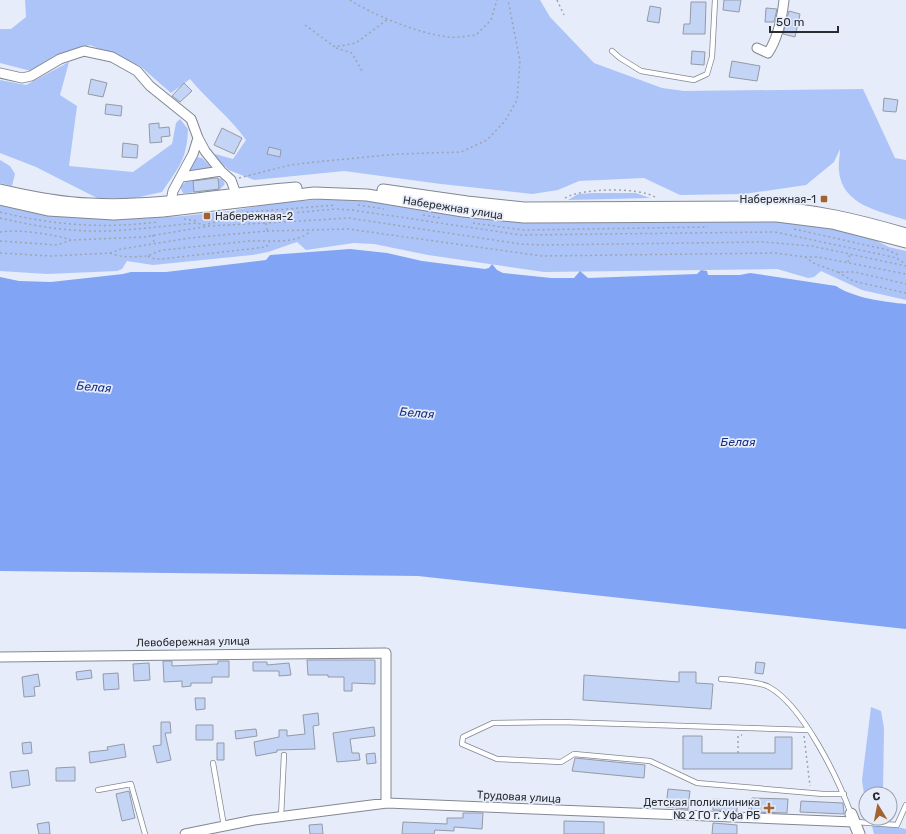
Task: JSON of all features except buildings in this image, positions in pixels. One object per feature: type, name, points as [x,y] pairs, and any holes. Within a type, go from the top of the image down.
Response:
[{"type":"street","points":[[757,48],[768,53],[773,45],[782,14],[784,0]]},
{"type":"street","points":[[0,73],[22,78],[31,76],[60,59],[84,51],[112,57],[137,71],[150,86],[191,119],[198,138],[220,171],[231,180],[236,194]]},
{"type":"street","points":[[171,201],[173,191],[182,177],[193,154],[198,138]]},
{"type":"street","points":[[182,177],[220,171]]},
{"type":"street","name":"Набережная улица","points":[[0,190],[50,200],[91,205],[136,204],[336,186],[399,192],[467,202],[524,208],[778,208],[832,214],[906,234]]},
{"type":"street","name":"Набережная улица","points":[[0,199],[48,210],[114,214],[163,211],[314,193],[336,193],[398,199],[463,210],[524,217],[777,216],[832,223],[906,242]]},
{"type":"street","name":"Левобережная улица","points":[[0,657],[386,653],[386,803]]},
{"type":"street","name":"Трудовая улица","points":[[185,834],[281,817],[386,803],[617,813],[827,819],[852,818]]},
{"type":"street","points":[[852,818],[859,834]]},
{"type":"lane","points":[[612,51],[620,58],[641,71],[694,80],[707,74],[712,57],[715,0]]},
{"type":"lane","points":[[721,679],[768,686],[789,703],[806,732],[820,746],[844,794],[852,818],[897,825],[906,805]]},
{"type":"lane","points":[[806,732],[561,722],[494,723],[463,737],[462,744],[497,760],[561,762],[574,754],[650,761],[697,783],[810,793],[844,794]]},
{"type":"lane","points":[[281,817],[284,754]]},
{"type":"lane","points":[[213,764],[224,826]]},
{"type":"lane","points":[[98,790],[131,784],[145,834]]},
{"type":"path","points":[[350,0],[362,8],[388,19],[421,31],[448,37],[476,35],[491,20],[497,0]]},
{"type":"path","points":[[231,180],[290,165],[398,154],[461,152],[487,140],[505,121],[517,100],[520,61],[508,0]]},
{"type":"path","points":[[557,0],[564,15]]},
{"type":"path","points":[[335,47],[356,43],[388,19]]},
{"type":"path","points":[[305,25],[335,47],[352,53],[363,73]]},
{"type":"path","points":[[562,200],[574,193],[611,191],[639,191],[657,198]]},
{"type":"path","points":[[0,218],[46,227],[88,231],[139,229],[196,223],[209,225],[227,219],[336,209],[365,211],[521,234],[775,232],[896,258],[906,265]]},
{"type":"path","points":[[0,241],[57,245],[71,240],[153,235],[209,225],[350,218],[520,244],[764,242],[812,246],[906,265]]},
{"type":"path","points":[[266,223],[267,231]]},
{"type":"path","points":[[0,253],[50,256],[110,253],[121,249],[154,243],[229,234],[300,229],[311,231],[356,230],[542,256],[775,253],[805,257],[818,257],[906,274]]},
{"type":"path","points":[[0,232],[9,230],[57,236],[71,240]]},
{"type":"path","points":[[110,253],[121,256],[148,256],[161,251],[210,245],[260,240],[270,242],[302,237],[311,231]]},
{"type":"path","points":[[153,235],[154,243]]},
{"type":"path","points":[[148,256],[155,259],[167,259],[256,250],[266,247],[270,242]]},
{"type":"path","points":[[848,262],[850,254]]},
{"type":"path","points":[[805,257],[815,264],[838,272],[853,281],[906,293]]},
{"type":"path","points":[[838,272],[855,272],[906,284]]},
{"type":"path","points":[[806,732],[810,793]]},
{"type":"path","points":[[738,753],[738,736],[745,735]]},
{"type":"shaded area","points":[[25,0],[540,0],[550,17],[594,63],[662,88],[684,91],[863,89],[895,158],[906,160],[906,220],[874,210],[854,199],[847,192],[839,171],[840,149],[834,162],[806,185],[744,194],[680,195],[644,178],[579,181],[558,190],[532,194],[344,171],[254,180],[229,170],[214,157],[215,154],[233,159],[246,140],[233,124],[190,79],[171,93],[140,66],[90,45],[54,56],[31,71],[0,63],[0,29],[11,29],[26,17]]},
{"type":"shaded area","points":[[69,62],[60,95],[77,106],[69,166],[133,172],[172,144],[176,123],[180,119],[188,129],[186,148],[181,162],[162,192],[135,198],[97,198],[36,167],[0,153],[0,80],[26,85]]},
{"type":"shaded area","points":[[196,157],[202,158],[210,166],[208,170],[192,172],[190,169]]},
{"type":"shaded area","points":[[0,160],[10,166],[15,174],[12,186],[0,183]]},
{"type":"shaded area","points":[[218,178],[222,179],[225,184],[219,190],[183,193],[180,187],[186,182]]},
{"type":"shaded area","points":[[636,193],[650,198],[568,200],[578,194]]},
{"type":"shaded area","points":[[336,198],[776,221],[831,228],[869,237],[889,247],[906,251],[906,300],[862,290],[821,271],[814,277],[808,278],[777,269],[544,272],[428,255],[374,244],[354,243],[306,250],[297,242],[268,252],[252,255],[153,265],[127,261],[122,269],[117,271],[47,274],[0,271],[0,204],[48,214],[114,220],[183,216],[229,211],[277,203]]},
{"type":"shaded area","points":[[871,707],[881,711],[884,728],[883,786],[863,786],[862,780]]},
{"type":"shaded area","points":[[872,826],[892,826],[906,829],[906,834],[874,834]]},
{"type":"water","name":"Белая","points":[[350,249],[387,253],[422,261],[485,269],[489,268],[492,264],[497,270],[503,273],[551,278],[574,278],[580,271],[588,278],[697,274],[701,270],[707,271],[708,275],[740,275],[750,273],[836,286],[851,294],[879,301],[906,304],[906,629],[418,576],[0,571],[0,277],[19,281],[51,282],[131,272],[166,272],[266,260],[270,255]]},
{"type":"place","name":"Набережная-1","points":[[824,199]]},
{"type":"place","name":"Набережная-2","points":[[207,216]]},
{"type":"place","name":"Детская поликлиника № 2 ГО г. Уфа РБ","points":[[769,808]]}]
